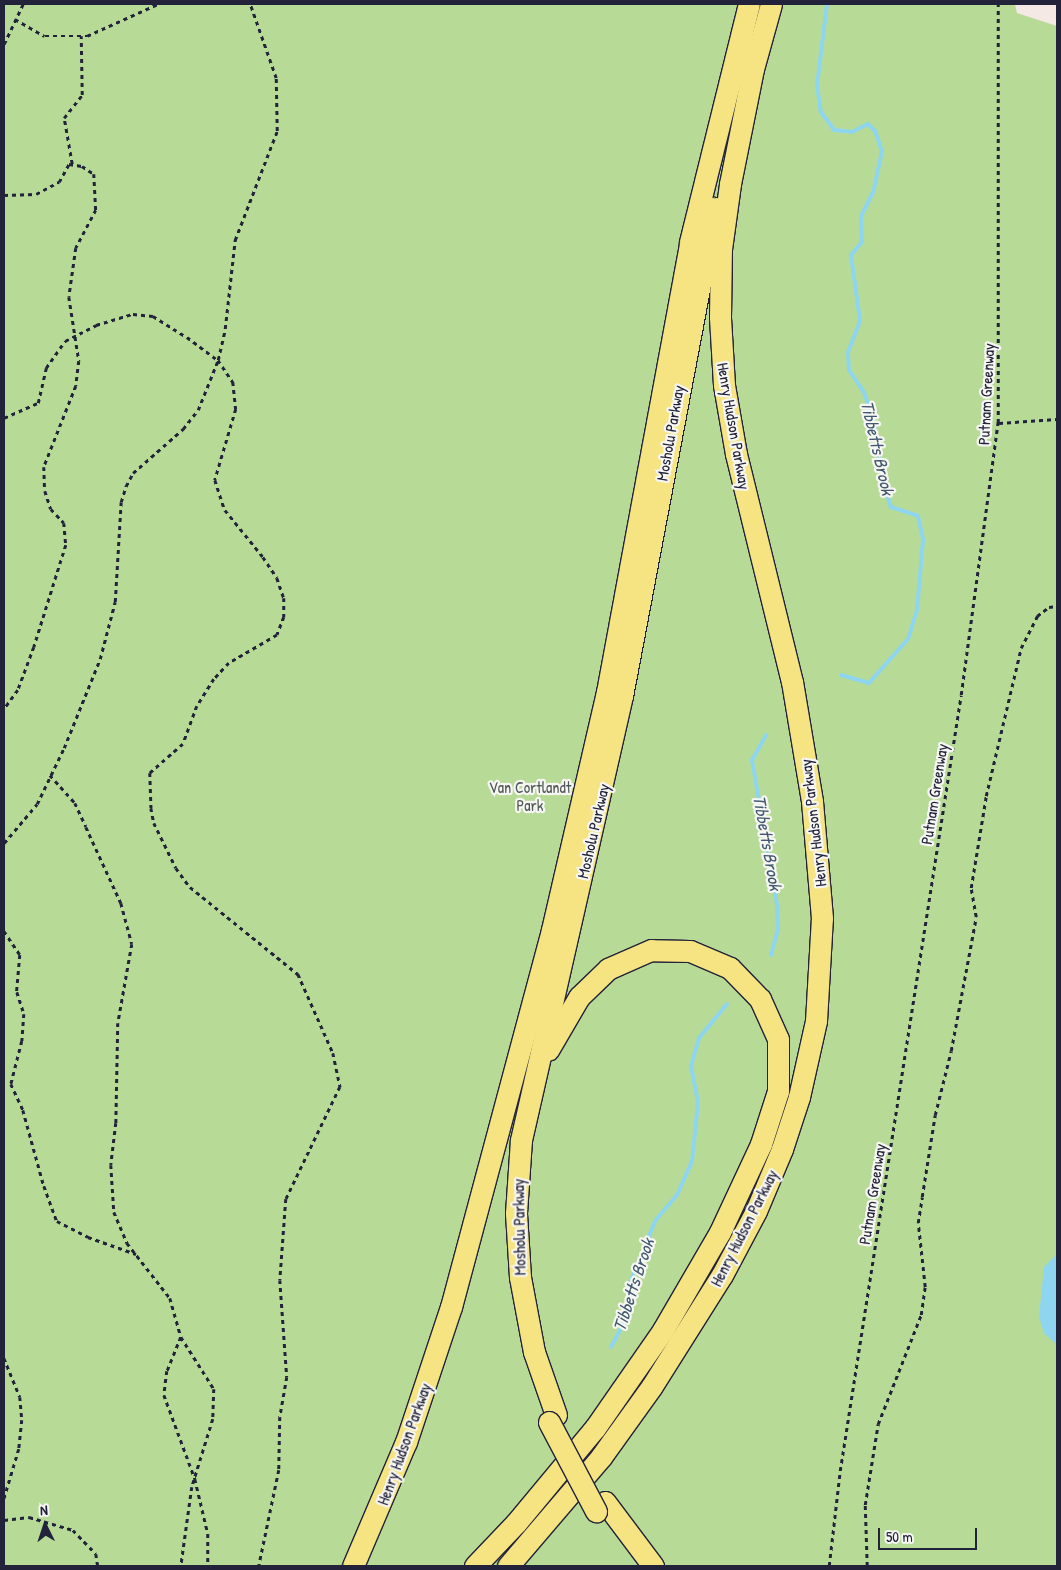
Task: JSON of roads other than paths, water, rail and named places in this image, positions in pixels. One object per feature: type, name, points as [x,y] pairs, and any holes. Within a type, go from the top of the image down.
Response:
[{"type":"highway","name":"Henry Hudson Parkway","points":[[353,1566],[392,1480],[436,1354],[523,1076],[597,740],[690,242],[749,4]]},
{"type":"highway","name":"Henry Hudson Parkway","points":[[508,1566],[602,1457],[652,1386],[722,1275],[756,1211],[782,1149],[800,1097],[816,1021],[822,952],[821,878],[807,764],[786,657],[736,454],[722,369],[721,249],[734,162],[753,69],[771,4]]},
{"type":"highway","name":"Mosholu Parkway","points":[[637,1566],[600,1507],[552,1418],[530,1336],[517,1243],[518,1165],[523,1076],[624,687],[716,199],[753,69]]},
{"type":"highway","points":[[475,1566],[516,1523],[595,1428],[686,1292],[720,1232],[761,1144],[776,1098],[780,1052],[768,1011],[742,977],[703,955],[663,949],[625,960],[589,986],[523,1076]]},
{"type":"highway","name":"Mosholu Parkway","points":[[600,1507],[653,1566]]},
{"type":"water","points":[[1057,1254],[1057,1345],[1044,1333],[1039,1317],[1044,1267]]},
{"type":"waterway","name":"Tibbetts Brook","points":[[827,4],[817,85],[821,112],[834,130],[852,132],[868,124],[875,131],[882,151],[874,190],[861,217],[862,242],[851,255],[860,321],[848,353],[849,370],[864,392],[874,423],[881,473],[891,507],[918,516],[923,540],[917,610],[908,639],[869,683],[841,675]]},
{"type":"waterway","name":"Tibbetts Brook","points":[[766,735],[752,760],[777,904],[778,929],[771,955]]},
{"type":"waterway","name":"Tibbetts Brook","points":[[611,1347],[625,1321],[630,1283],[655,1221],[677,1195],[692,1162],[698,1102],[691,1066],[699,1038],[727,1004]]},
{"type":"park label","name":"Van Cortlandt Park","points":[[530,796]]}]
